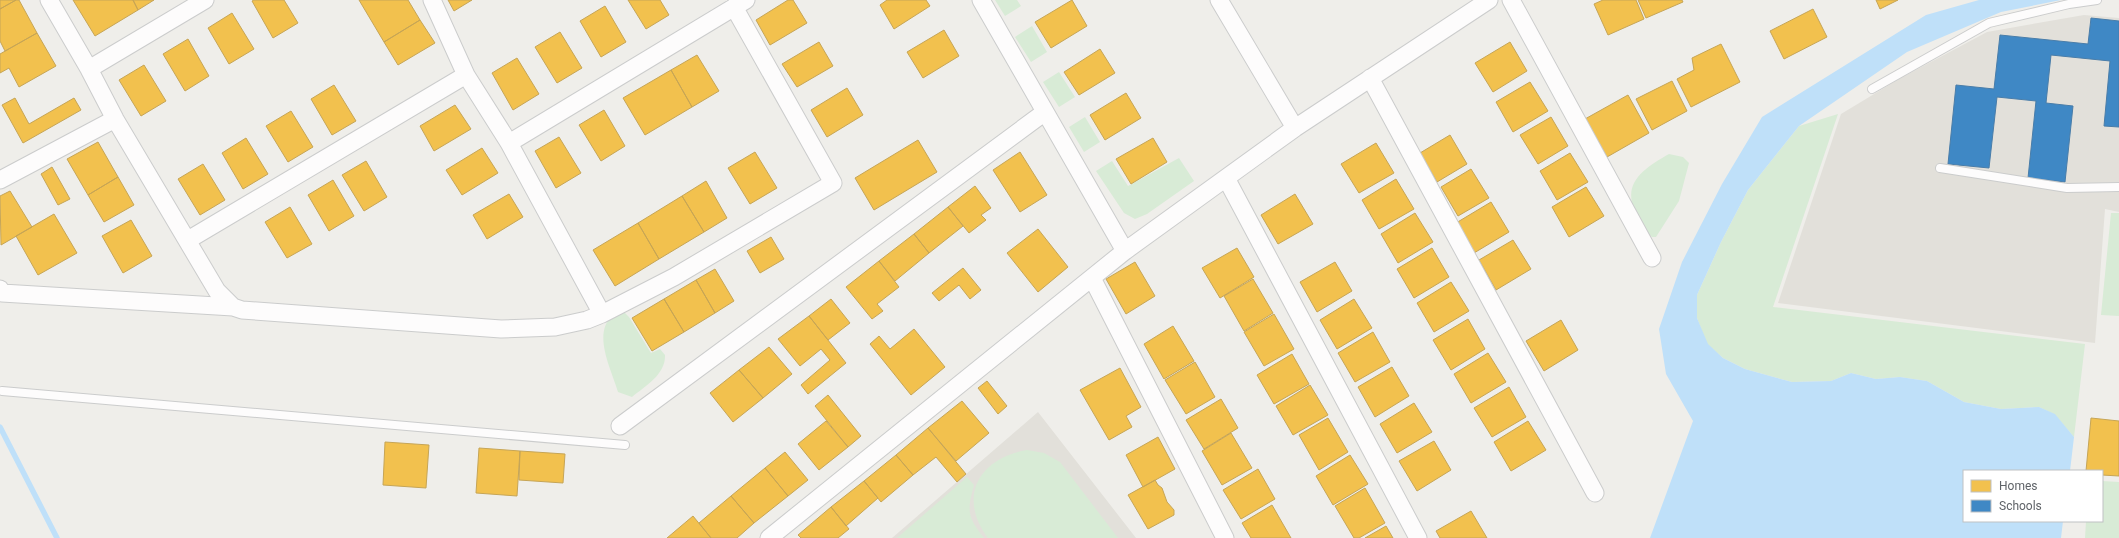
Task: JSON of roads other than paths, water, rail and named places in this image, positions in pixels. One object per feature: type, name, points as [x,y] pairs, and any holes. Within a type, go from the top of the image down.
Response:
[{"type":"street","points":[[48,0],[89,69],[115,119],[217,291],[233,307]]},
{"type":"street","points":[[89,69],[205,0]]},
{"type":"street","points":[[432,0],[466,75],[509,143],[602,314]]},
{"type":"street","points":[[981,0],[1125,251]]},
{"type":"street","points":[[1219,0],[1295,128]]},
{"type":"street","points":[[769,538],[1125,251],[1295,128],[1489,0]]},
{"type":"street","points":[[1511,0],[1652,258]]},
{"type":"street","points":[[0,289],[2,293],[233,307],[242,310],[501,329],[555,327],[587,320],[602,314],[674,277],[833,183],[740,4],[509,143]]},
{"type":"street","points":[[188,240],[466,75]]},
{"type":"street","points":[[1370,78],[1595,492]]},
{"type":"street","points":[[620,426],[1045,112]]},
{"type":"street","points":[[0,180],[115,119]]},
{"type":"street","points":[[1226,178],[1418,538]]},
{"type":"street","points":[[1092,278],[1225,538]]},
{"type":"lane","points":[[1872,88],[1989,23],[2069,4],[2097,0]]},
{"type":"lane","points":[[1940,168],[2068,188],[2119,187]]},
{"type":"lane","points":[[2,392],[625,445]]},
{"type":"water","points":[[1979,0],[2061,0],[2001,12],[1907,52],[1799,126],[1748,190],[1721,242],[1697,295],[1697,318],[1708,344],[1723,358],[1745,369],[1792,382],[1831,381],[1851,373],[1876,379],[1900,377],[1927,381],[1964,402],[2001,409],[2039,407],[2055,414],[2074,437],[2070,470],[1963,470],[1963,522],[2063,522],[2061,538],[1650,538],[1693,421],[1666,374],[1659,329],[1682,262],[1722,184],[1762,117],[1926,15]]},
{"type":"waterway","points":[[0,427],[57,538]]}]
